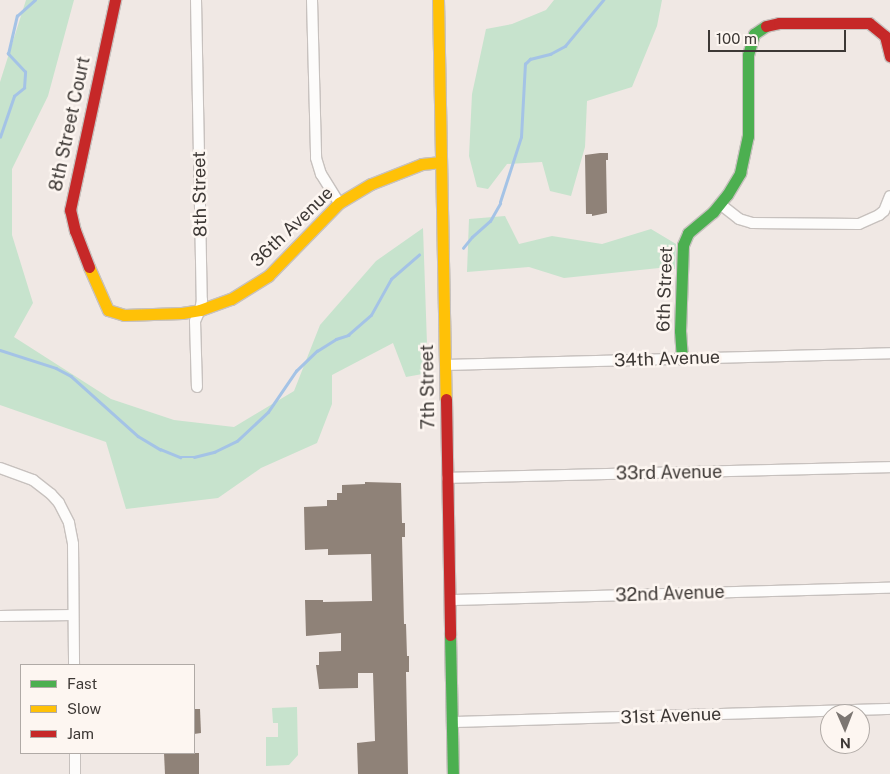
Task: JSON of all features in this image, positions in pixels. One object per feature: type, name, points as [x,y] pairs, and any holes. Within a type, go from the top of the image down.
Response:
[{"type":"street","name":"8th Street Court","points":[[108,310],[104,306],[75,230],[70,210],[76,169],[115,0]]},
{"type":"street","name":"8th Street","points":[[196,0],[200,310],[195,321],[198,387]]},
{"type":"street","points":[[312,0],[316,158],[321,174],[339,203]]},
{"type":"street","name":"7th Street","points":[[438,0],[453,774]]},
{"type":"street","name":"6th Street","points":[[682,359],[680,331],[683,244],[688,233],[720,204],[740,172],[747,147],[748,55],[754,34],[763,27],[779,23],[868,23],[885,36],[890,56]]},
{"type":"street","name":"36th Avenue","points":[[108,310],[124,315],[200,310],[231,299],[268,276],[339,203],[371,184],[422,164],[441,162]]},
{"type":"street","points":[[720,204],[739,219],[762,224],[859,224],[873,220],[884,211],[890,196]]},
{"type":"street","name":"34th Avenue","points":[[444,365],[890,353]]},
{"type":"street","name":"33rd Avenue","points":[[447,478],[890,467]]},
{"type":"street","points":[[0,468],[33,480],[51,494],[66,513],[72,532],[74,664]]},
{"type":"street","name":"32nd Avenue","points":[[450,600],[890,588]]},
{"type":"street","points":[[0,616],[74,615]]},
{"type":"street","name":"31st Avenue","points":[[452,722],[890,709]]},
{"type":"street","points":[[75,754],[75,774]]},
{"type":"green space","points":[[26,0],[74,0],[48,96],[12,169],[12,235],[33,303],[14,337],[111,399],[174,420],[234,427],[294,391],[320,325],[376,261],[423,228],[428,373],[406,377],[393,343],[332,375],[332,404],[317,443],[261,468],[218,498],[126,509],[106,442],[0,405],[0,82]]},
{"type":"green space","points":[[554,0],[662,0],[657,26],[632,87],[587,101],[585,147],[571,196],[550,191],[542,162],[507,164],[488,189],[477,187],[469,156],[472,94],[486,29],[512,24],[546,10]]},
{"type":"green space","points":[[505,216],[519,244],[552,236],[602,244],[651,229],[676,244],[675,269],[659,268],[564,278],[529,267],[467,272],[469,219]]},
{"type":"green space","points":[[297,707],[298,755],[289,765],[266,766],[266,737],[278,737],[278,723],[273,723],[272,708]]},
{"type":"building","points":[[608,153],[608,160],[606,160],[607,213],[592,216],[592,214],[586,214],[585,155]]},
{"type":"building","points":[[365,482],[401,483],[402,523],[405,523],[405,537],[402,537],[404,624],[406,624],[407,656],[409,656],[409,672],[406,672],[408,774],[358,774],[357,743],[375,741],[373,673],[358,673],[358,688],[319,689],[316,665],[319,665],[319,652],[341,651],[341,633],[306,636],[305,600],[323,600],[323,602],[372,601],[371,554],[328,555],[328,549],[305,550],[304,507],[327,506],[327,500],[337,500],[337,493],[342,493],[342,485],[365,484]]},
{"type":"building","points":[[195,709],[200,709],[201,733],[195,734]]},
{"type":"building","points":[[199,753],[199,774],[165,774],[164,754]]},
{"type":"waterway","points":[[0,137],[14,96],[24,88],[25,72],[8,54],[17,16],[35,0]]},
{"type":"waterway","points":[[500,202],[521,137],[525,64],[530,59],[550,54],[565,46],[603,0]]},
{"type":"waterway","points":[[463,248],[490,221],[500,204]]},
{"type":"waterway","points":[[0,350],[56,368],[71,376],[138,436],[160,449],[180,457],[194,457],[214,452],[237,441],[268,412],[296,371],[317,351],[336,339],[348,335],[371,315],[391,279],[419,255]]},
{"type":"traffic: fast","points":[[682,359],[680,331],[683,245],[688,233],[713,212],[727,195],[740,173],[748,136],[748,55],[754,34],[766,26]]},
{"type":"traffic: fast","points":[[450,635],[453,774]]},
{"type":"traffic: slow","points":[[438,0],[446,399]]},
{"type":"traffic: slow","points":[[89,267],[108,310],[124,315],[182,313],[200,310],[231,299],[268,276],[339,203],[371,184],[422,164],[441,162]]},
{"type":"traffic: jam","points":[[89,267],[75,231],[70,210],[115,0]]},
{"type":"traffic: jam","points":[[766,26],[779,23],[869,23],[885,36],[890,56]]},
{"type":"traffic: jam","points":[[446,399],[450,635]]}]
